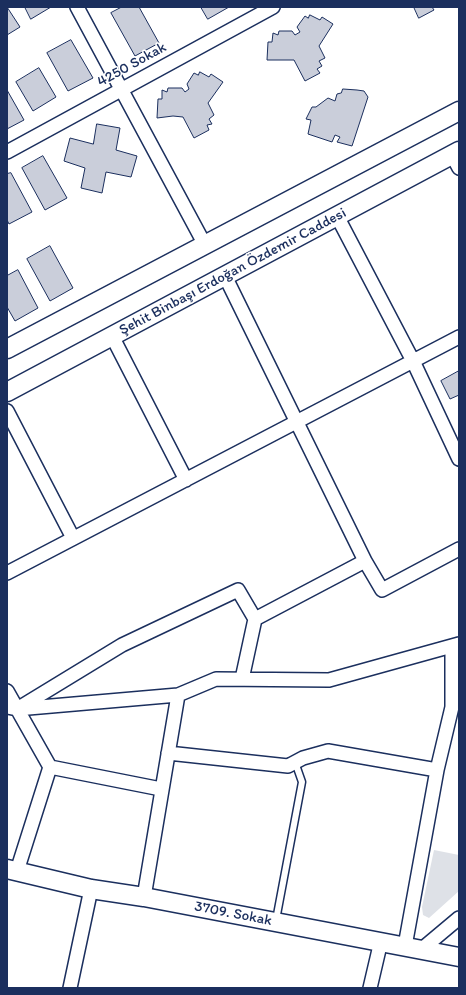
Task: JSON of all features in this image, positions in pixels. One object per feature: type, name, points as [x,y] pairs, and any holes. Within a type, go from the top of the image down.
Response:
[{"type":"main road","points":[[7,349],[459,111]]},
{"type":"main road","name":"Şehit Binbaşı Erdoğan Özdemir Caddesi","points":[[7,392],[337,216],[457,158]]},
{"type":"main road","name":"3709. Sokak","points":[[12,870],[91,889],[144,897],[459,957]]},
{"type":"street","points":[[78,7],[205,245]]},
{"type":"street","name":"4250 Sokak","points":[[7,152],[272,7]]},
{"type":"street","points":[[337,216],[413,361],[459,458]]},
{"type":"street","points":[[225,276],[365,561],[382,590],[459,550]]},
{"type":"street","points":[[112,336],[186,480]]},
{"type":"street","points":[[7,573],[459,337]]},
{"type":"street","points":[[7,411],[73,538]]},
{"type":"street","points":[[255,619],[365,561]]},
{"type":"street","points":[[12,708],[122,645],[238,590],[255,619],[242,679]]},
{"type":"street","points":[[12,708],[178,695],[216,679],[329,680],[455,645],[455,707],[437,770],[413,948]]},
{"type":"street","points":[[7,691],[12,708],[50,767],[161,789]]},
{"type":"street","points":[[144,897],[178,695]]},
{"type":"street","points":[[168,753],[288,766],[303,758],[328,751],[437,770]]},
{"type":"street","points":[[12,870],[50,767]]},
{"type":"street","points":[[70,988],[91,889]]},
{"type":"street","points":[[413,948],[459,918]]},
{"type":"street","points":[[370,988],[381,941]]},
{"type":"lane","points":[[276,922],[302,782],[295,762]]},
{"type":"shaded area","points":[[434,850],[459,855],[459,891],[429,918],[423,915],[422,907]]},
{"type":"building","points":[[7,7],[20,27],[7,35]]},
{"type":"building","points":[[25,7],[51,7],[31,19]]},
{"type":"building","points":[[122,7],[139,7],[159,43],[135,56],[111,13]]},
{"type":"building","points":[[201,7],[229,7],[208,19]]},
{"type":"building","points":[[414,7],[432,7],[434,10],[419,18]]},
{"type":"building","points":[[310,15],[320,20],[322,17],[333,24],[319,46],[325,58],[319,61],[322,66],[317,69],[320,73],[305,81],[294,60],[267,60],[268,42],[272,42],[273,33],[278,35],[279,31],[292,31],[295,35],[300,32],[297,27],[305,16],[308,18]]},
{"type":"building","points":[[71,40],[93,78],[68,91],[47,53]]},
{"type":"building","points":[[39,68],[56,97],[33,111],[16,82]]},
{"type":"building","points":[[200,72],[209,77],[211,74],[223,82],[208,103],[214,115],[209,119],[212,124],[207,125],[209,130],[194,138],[183,117],[173,116],[157,118],[158,99],[162,99],[162,90],[167,92],[168,88],[182,88],[185,92],[189,89],[187,84],[194,73],[198,75]]},
{"type":"building","points":[[343,89],[364,91],[368,97],[352,146],[337,142],[340,137],[335,135],[332,142],[308,134],[311,120],[306,119],[312,107],[316,107],[328,98],[335,101],[337,94],[341,93]]},
{"type":"building","points":[[7,90],[24,120],[7,129]]},
{"type":"building","points":[[97,124],[120,128],[116,150],[137,156],[131,177],[106,172],[102,193],[81,188],[85,168],[64,161],[70,138],[93,144]]},
{"type":"building","points":[[43,156],[67,198],[45,210],[22,168]]},
{"type":"building","points":[[11,173],[32,212],[9,224],[7,220],[7,174]]},
{"type":"building","points":[[50,246],[73,288],[50,301],[27,259]]},
{"type":"building","points":[[18,270],[38,308],[15,321],[7,307],[7,276]]},
{"type":"building","points":[[459,371],[459,395],[450,399],[441,381]]}]
